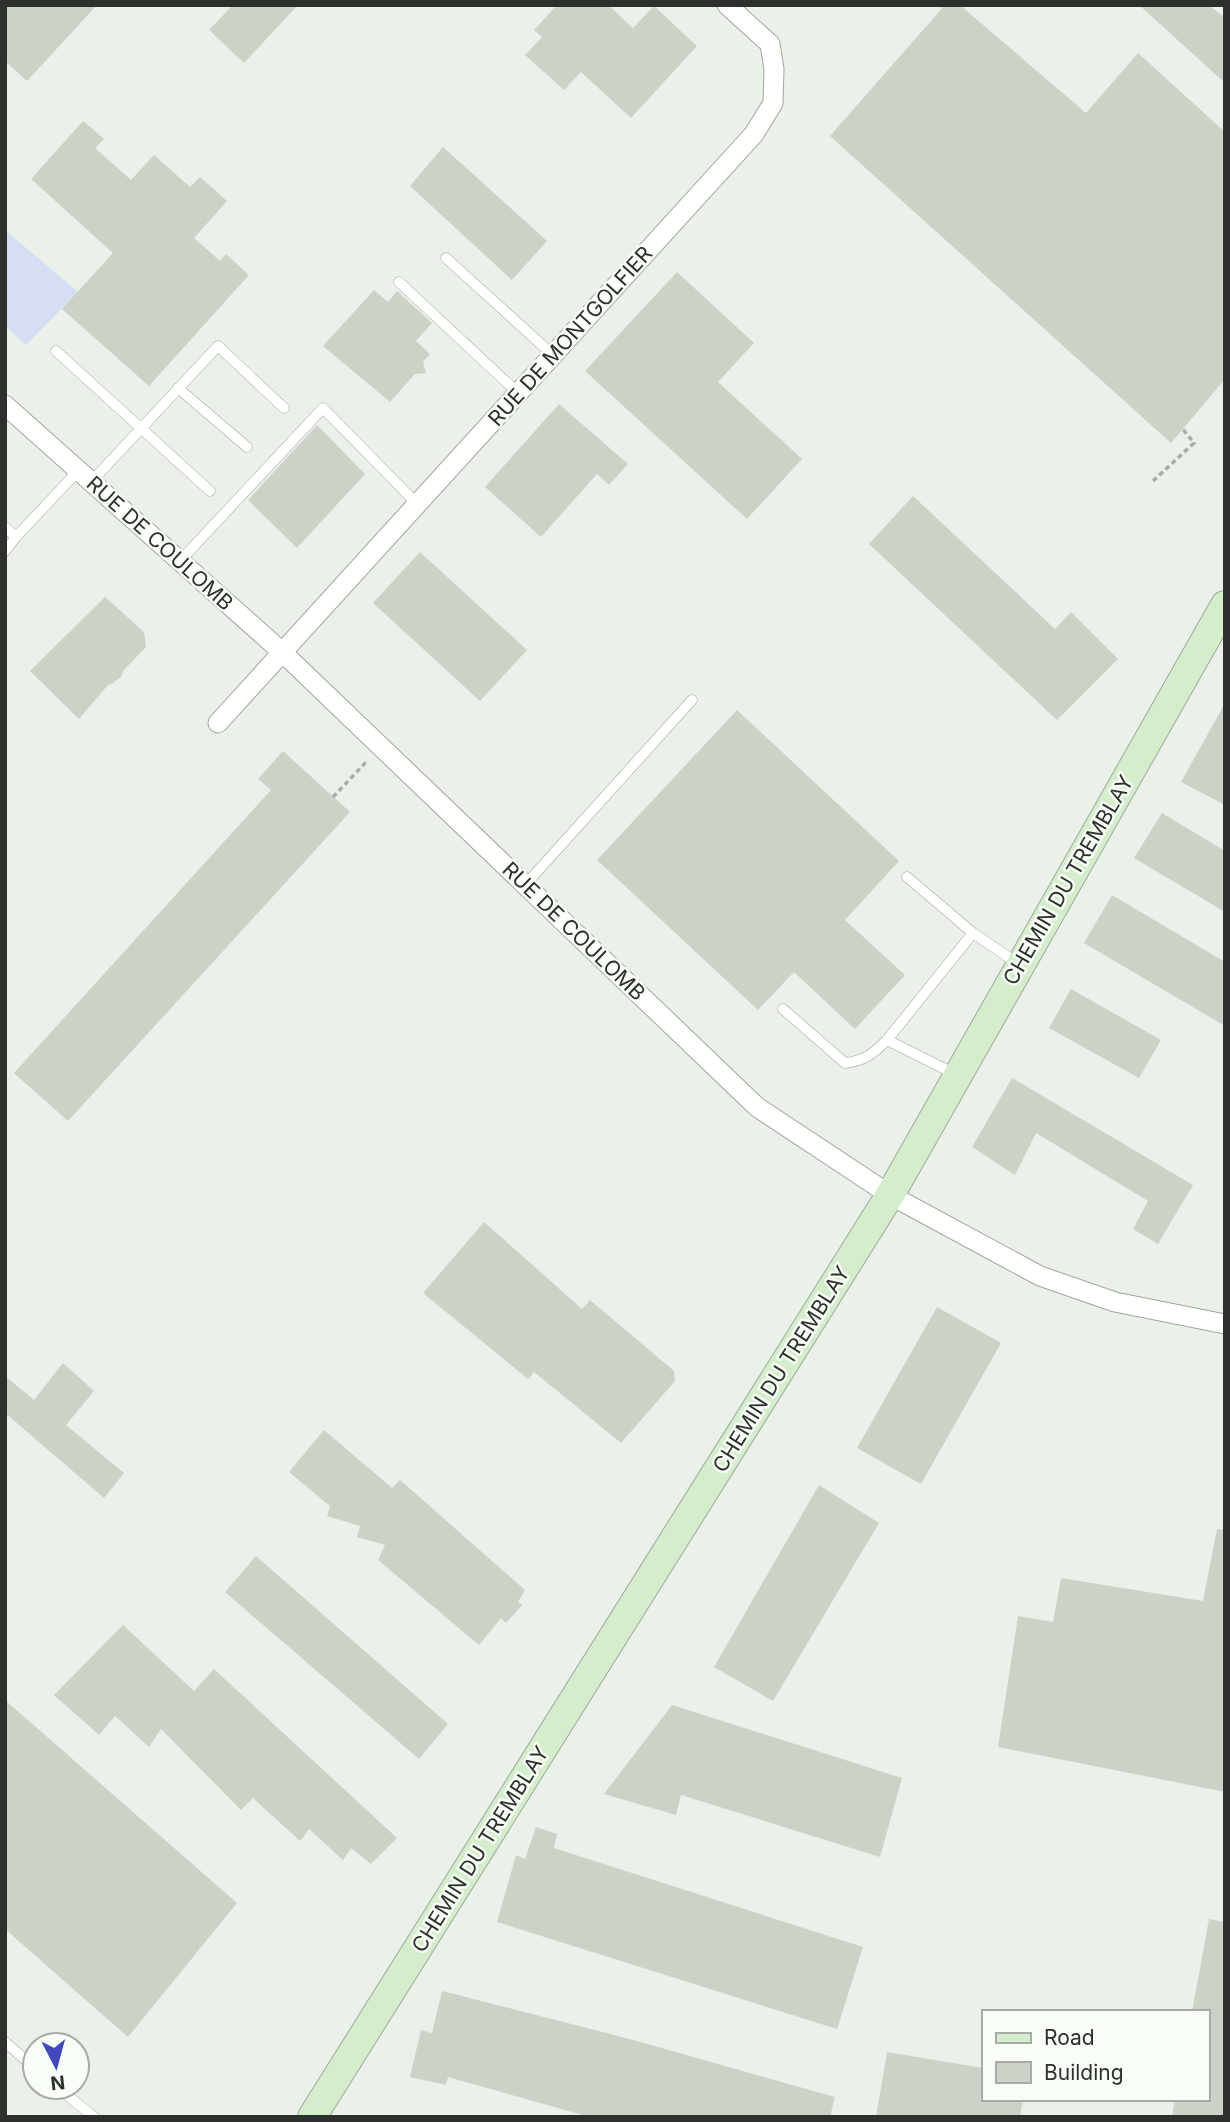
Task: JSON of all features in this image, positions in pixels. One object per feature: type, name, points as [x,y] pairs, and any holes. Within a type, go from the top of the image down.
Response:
[{"type":"street","name":"RUE DE MONTGOLFIER","points":[[218,723],[754,134],[773,103],[774,69],[770,44],[727,5]]},
{"type":"street","name":"RUE DE COULOMB","points":[[5,405],[282,652],[757,1107],[890,1195],[1040,1276],[1115,1301],[1225,1324]]},
{"type":"street","name":"CHEMIN DU TREMBLAY","points":[[312,2117],[890,1195],[1225,606]]},
{"type":"lane","points":[[446,258],[553,355]]},
{"type":"lane","points":[[399,282],[518,393]]},
{"type":"lane","points":[[5,551],[16,537],[140,429],[218,346],[284,408]]},
{"type":"lane","points":[[56,351],[210,491]]},
{"type":"lane","points":[[178,388],[247,447]]},
{"type":"lane","points":[[180,561],[323,408],[417,504]]},
{"type":"lane","points":[[5,527],[16,537]]},
{"type":"lane","points":[[526,884],[692,700]]},
{"type":"lane","points":[[907,877],[973,933],[1020,965]]},
{"type":"lane","points":[[783,1009],[845,1063],[870,1057],[887,1040],[973,933]]},
{"type":"lane","points":[[887,1040],[957,1076]]},
{"type":"lane","points":[[5,2042],[21,2056]]},
{"type":"lane","points":[[74,2101],[94,2117]]},
{"type":"path","points":[[1153,481],[1194,443],[1182,428]]},
{"type":"path","points":[[333,797],[381,746]]},
{"type":"shaded area","points":[[5,230],[78,292],[26,345],[5,326]]},
{"type":"building","points":[[5,5],[97,5],[27,81],[5,61]]},
{"type":"building","points":[[233,5],[298,5],[244,63],[209,30]]},
{"type":"building","points":[[557,5],[608,5],[633,28],[654,6],[697,46],[631,118],[581,72],[564,90],[525,55],[542,37],[534,30]]},
{"type":"building","points":[[945,5],[960,5],[1086,113],[1138,53],[1225,132],[1225,379],[1171,443],[830,136]]},
{"type":"building","points":[[1139,5],[1209,5],[1225,18],[1225,83]]},
{"type":"building","points":[[83,121],[104,139],[95,148],[131,180],[154,155],[190,187],[200,177],[227,201],[194,238],[220,261],[226,254],[249,275],[149,386],[62,309],[113,253],[31,179]]},
{"type":"building","points":[[443,147],[547,241],[512,280],[410,186]]},
{"type":"building","points":[[677,272],[754,343],[718,382],[802,459],[747,519],[585,371]]},
{"type":"building","points":[[374,290],[388,302],[397,291],[432,323],[416,341],[430,354],[423,362],[426,373],[415,374],[390,402],[323,346]]},
{"type":"building","points":[[559,404],[628,464],[609,485],[597,474],[541,537],[485,487]]},
{"type":"building","points":[[317,425],[365,474],[297,548],[248,500]]},
{"type":"building","points":[[913,496],[1055,629],[1071,612],[1118,659],[1057,720],[869,544]]},
{"type":"building","points":[[420,552],[527,650],[480,701],[373,603]]},
{"type":"building","points":[[105,597],[144,632],[146,647],[123,671],[122,676],[108,685],[79,719],[30,671]]},
{"type":"building","points":[[1225,703],[1225,805],[1181,782]]},
{"type":"building","points":[[737,710],[899,861],[845,920],[905,975],[855,1029],[794,972],[758,1010],[597,860]]},
{"type":"building","points":[[283,751],[350,812],[68,1121],[14,1073],[271,790],[258,779]]},
{"type":"building","points":[[1162,813],[1225,851],[1225,912],[1134,858]]},
{"type":"building","points":[[1112,895],[1225,962],[1225,1026],[1084,943]]},
{"type":"building","points":[[1071,989],[1161,1040],[1139,1078],[1049,1028]]},
{"type":"building","points":[[1012,1078],[1193,1185],[1158,1244],[1133,1229],[1148,1201],[1036,1133],[1015,1175],[972,1147]]},
{"type":"building","points":[[484,1222],[582,1309],[590,1300],[674,1371],[675,1381],[621,1443],[534,1372],[528,1379],[423,1293]]},
{"type":"building","points":[[937,1307],[1001,1343],[921,1484],[857,1448]]},
{"type":"building","points":[[63,1363],[94,1391],[66,1425],[124,1473],[104,1498],[5,1413],[5,1376],[34,1400]]},
{"type":"building","points":[[324,1430],[392,1488],[400,1480],[525,1590],[518,1602],[522,1605],[506,1623],[501,1618],[479,1645],[378,1560],[385,1545],[357,1537],[360,1526],[327,1516],[330,1506],[289,1472]]},
{"type":"building","points":[[819,1485],[879,1523],[773,1701],[714,1667]]},
{"type":"building","points":[[1217,1529],[1225,1530],[1225,1792],[998,1747],[1018,1616],[1053,1622],[1061,1578],[1203,1601]]},
{"type":"building","points":[[256,1556],[448,1724],[419,1759],[225,1592]]},
{"type":"building","points":[[123,1625],[194,1691],[214,1669],[397,1838],[371,1864],[351,1848],[343,1860],[309,1829],[300,1841],[253,1798],[241,1810],[161,1729],[149,1747],[115,1716],[99,1735],[54,1695]]},
{"type":"building","points":[[5,1700],[237,1903],[128,2037],[5,1929]]},
{"type":"building","points":[[672,1705],[902,1778],[880,1857],[681,1795],[676,1815],[604,1794]]},
{"type":"building","points":[[536,1827],[557,1834],[554,1848],[863,1947],[837,2029],[497,1922],[516,1855],[525,1859]]},
{"type":"building","points":[[1209,1919],[1225,1922],[1225,2117],[1172,2117],[1175,2101],[1209,2101],[1209,2010],[1192,2010]]},
{"type":"building","points":[[442,1991],[626,2038],[835,2097],[830,2117],[590,2117],[448,2077],[446,2085],[410,2077],[421,2030],[432,2033]]},
{"type":"building","points":[[887,2052],[982,2068],[982,2101],[1023,2101],[1020,2117],[876,2117]]}]
